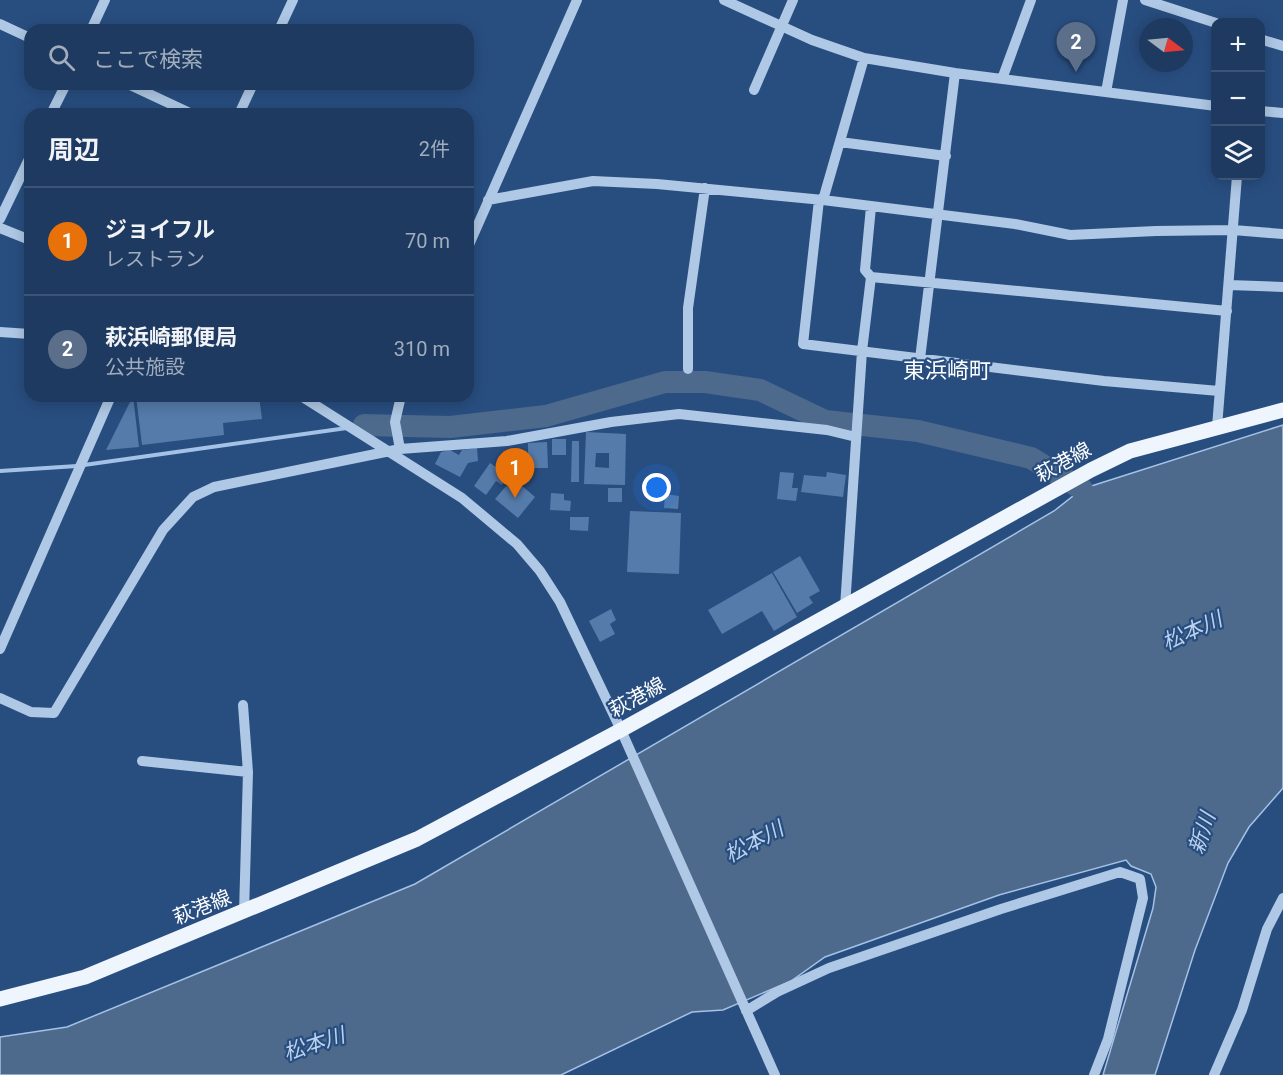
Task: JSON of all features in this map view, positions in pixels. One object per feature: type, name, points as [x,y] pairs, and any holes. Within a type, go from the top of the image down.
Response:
[{"type":"main road","name":"萩港線","points":[[0,999],[85,977],[244,913],[417,839],[1130,451],[1283,410]]},
{"type":"street","points":[[94,24],[105,0]]},
{"type":"street","points":[[282,24],[293,0]]},
{"type":"street","points":[[474,232],[577,0]]},
{"type":"street","points":[[724,0],[781,26],[864,57],[955,73],[1211,105]]},
{"type":"street","points":[[754,90],[793,0]]},
{"type":"street","points":[[1002,79],[1031,0]]},
{"type":"street","points":[[1106,92],[1123,0]]},
{"type":"street","points":[[1145,0],[1211,22]]},
{"type":"street","points":[[0,24],[24,35]]},
{"type":"street","points":[[1265,41],[1283,46]]},
{"type":"street","points":[[864,57],[821,200],[803,344],[1219,391]]},
{"type":"street","points":[[920,359],[955,73]]},
{"type":"street","points":[[54,108],[63,90]]},
{"type":"street","points":[[141,90],[179,108]]},
{"type":"street","points":[[242,108],[250,90]]},
{"type":"street","points":[[1265,111],[1283,113]]},
{"type":"street","points":[[840,142],[946,156]]},
{"type":"street","points":[[0,219],[24,169]]},
{"type":"street","points":[[1216,427],[1237,180]]},
{"type":"street","points":[[488,200],[592,181],[705,188],[821,200],[1015,224],[1070,235],[1233,230],[1283,234]]},
{"type":"street","points":[[688,369],[688,308],[705,188]]},
{"type":"street","points":[[871,207],[865,270],[871,277],[1227,311]]},
{"type":"street","points":[[0,228],[24,238]]},
{"type":"street","points":[[845,607],[862,351],[871,277]]},
{"type":"street","points":[[1229,285],[1283,287]]},
{"type":"street","points":[[0,332],[24,334]]},
{"type":"street","points":[[0,649],[108,402]]},
{"type":"street","points":[[310,402],[462,498],[516,544],[540,571],[560,602],[621,730],[628,752],[774,1075]]},
{"type":"street","points":[[400,402],[395,422],[400,449]]},
{"type":"street","points":[[0,698],[31,712],[54,713],[163,530],[181,508],[204,490],[400,449],[507,441],[611,422],[679,414],[856,434]]},
{"type":"street","points":[[243,705],[248,772],[244,913]]},
{"type":"street","points":[[142,761],[248,772]]},
{"type":"street","points":[[745,1008],[829,968],[1001,909],[1120,872],[1140,879],[1143,898],[1108,1039],[1094,1075]]},
{"type":"street","points":[[1214,1075],[1242,1010],[1267,928],[1283,898]]},
{"type":"water","points":[[1283,425],[1283,788],[1249,827],[1228,863],[1195,950],[1155,1075],[1103,1075],[1153,908],[1156,887],[1151,874],[1131,866],[1126,860],[999,895],[825,957],[791,981],[723,1010],[692,1012],[561,1075],[0,1075],[0,1037],[67,1027],[415,884],[1054,511],[1082,489]]},
{"type":"building","points":[[130,402],[134,402],[139,447],[106,450]]},
{"type":"building","points":[[137,402],[260,402],[262,419],[223,423],[224,435],[142,445]]},
{"type":"building","points":[[586,432],[626,434],[625,485],[584,484]],"holes":[[[596,453],[609,453],[609,468],[595,467]]]},
{"type":"building","points":[[552,439],[566,439],[566,455],[552,455]]},
{"type":"building","points":[[572,441],[579,441],[579,482],[571,482]]},
{"type":"building","points":[[547,442],[548,468],[528,468],[528,443]]},
{"type":"building","points":[[477,448],[478,461],[468,463],[460,477],[435,464],[441,452],[450,450],[459,455],[462,450]]},
{"type":"building","points":[[490,463],[509,476],[502,485],[496,481],[486,495],[474,486]]},
{"type":"building","points":[[780,472],[794,473],[792,488],[798,488],[796,501],[777,499]]},
{"type":"building","points":[[827,472],[846,475],[843,497],[801,492],[804,475],[826,477]]},
{"type":"building","points":[[513,478],[535,497],[518,518],[495,499]]},
{"type":"building","points":[[608,488],[622,488],[622,502],[608,502]]},
{"type":"building","points":[[551,493],[564,494],[564,500],[571,501],[570,511],[550,510]]},
{"type":"building","points":[[665,494],[679,496],[678,509],[664,508]]},
{"type":"building","points":[[630,511],[681,513],[679,574],[627,572]]},
{"type":"building","points":[[570,517],[589,517],[588,531],[570,530]]},
{"type":"building","points":[[800,556],[820,591],[809,597],[813,603],[797,613],[773,572]]},
{"type":"building","points":[[772,573],[797,617],[774,631],[762,611],[722,634],[708,610]]},
{"type":"building","points":[[611,609],[616,620],[610,624],[615,634],[600,642],[589,621]]},
{"type":"waterway","points":[[364,425],[450,427],[546,416],[665,382],[705,382],[760,390],[825,421],[918,431],[1031,458],[1082,489]]},
{"type":"waterway","points":[[355,426],[364,425]]},
{"type":"waterway","points":[[84,465],[347,428]]},
{"type":"waterway","points":[[0,471],[77,466]]},
{"type":"place","name":"萩浜崎郵便局","points":[[1076,72]]},
{"type":"place","name":"ジョイフル","points":[[515,498]]},
{"type":"district","name":"東浜崎町","points":[[947,370]]},
{"type":"water label","name":"松本川","points":[[1192,631]]},
{"type":"water label","name":"新川","points":[[1202,833]]},
{"type":"water label","name":"松本川","points":[[754,842]]},
{"type":"water label","name":"松本川","points":[[314,1044]]}]
